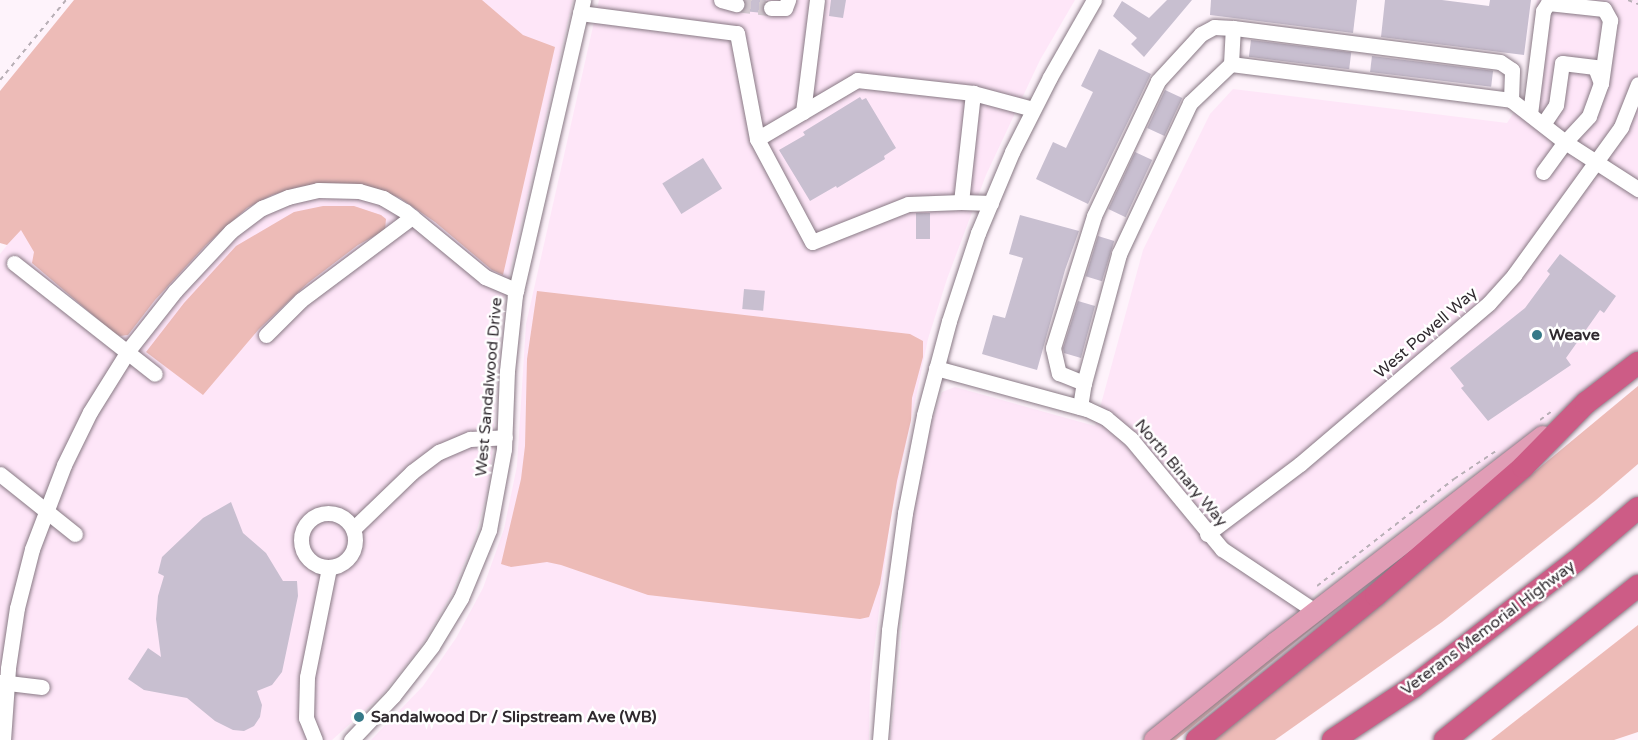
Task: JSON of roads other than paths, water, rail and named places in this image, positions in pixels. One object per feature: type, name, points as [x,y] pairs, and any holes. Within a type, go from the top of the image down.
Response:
[{"type":"highway","points":[[1197,740],[1376,595],[1523,467],[1586,403],[1638,363]]},
{"type":"highway","name":"Veterans Memorial Highway","points":[[1333,740],[1413,687],[1575,562],[1638,508]]},
{"type":"highway","points":[[1445,740],[1638,586]]},
{"type":"main road","points":[[1154,740],[1315,611],[1586,403]]},
{"type":"street","points":[[803,112],[817,0]]},
{"type":"street","points":[[880,740],[889,630],[903,523],[936,368],[964,275],[991,203],[1033,110],[1094,0]]},
{"type":"street","points":[[771,8],[785,8],[788,1]]},
{"type":"street","points":[[1530,114],[1543,11],[1548,3],[1604,9],[1610,20],[1601,83],[1589,116],[1543,172]]},
{"type":"street","points":[[581,7],[737,33],[757,139],[812,242],[908,204],[991,203]]},
{"type":"street","name":"West Sandalwood Drive","points":[[351,740],[413,672],[461,598],[489,530],[501,476],[505,437],[508,347],[516,290],[581,7]]},
{"type":"street","points":[[1084,383],[1059,373],[1053,348],[1094,216],[1158,81],[1201,34],[1214,27],[1233,28],[1500,62],[1512,70],[1511,100]]},
{"type":"street","points":[[1080,407],[1084,383],[1122,248],[1190,103],[1231,64],[1233,28]]},
{"type":"street","points":[[1543,124],[1556,105],[1562,63],[1595,66],[1601,83]]},
{"type":"street","points":[[1231,64],[1511,100],[1566,142],[1638,189]]},
{"type":"street","points":[[757,139],[857,80],[974,93],[1033,110]]},
{"type":"street","name":"West Powell Way","points":[[1207,534],[1300,464],[1477,316],[1514,275],[1621,127],[1638,84]]},
{"type":"street","points":[[961,202],[974,93]]},
{"type":"street","points":[[3,740],[3,682],[19,598],[45,510],[76,438],[128,352],[153,317],[231,231],[262,208],[301,193],[342,189],[383,198],[412,217],[485,277],[516,290]]},
{"type":"street","points":[[266,335],[301,300],[412,217]]},
{"type":"street","points":[[14,262],[155,374]]},
{"type":"street","name":"North Binary Way","points":[[936,368],[1080,407],[1106,418],[1124,431],[1207,534],[1233,558],[1315,611]]},
{"type":"street","points":[[353,529],[406,478],[439,452],[471,439],[505,437]]},
{"type":"street","points":[[0,474],[75,534]]},
{"type":"street","points":[[334,514],[348,522],[353,529],[353,551],[344,563],[329,568],[313,563],[307,558],[301,542],[305,526],[317,515],[334,514]]},
{"type":"street","points":[[315,740],[306,718],[307,676],[329,568]]},
{"type":"street","points":[[3,682],[42,687]]},
{"type":"tunnel","points":[[736,4],[771,8]]},
{"type":"place","name":"Weave","points":[[1537,335]]},
{"type":"place","name":"Sandalwood Dr / Slipstream Ave (WB)","points":[[359,717]]}]
